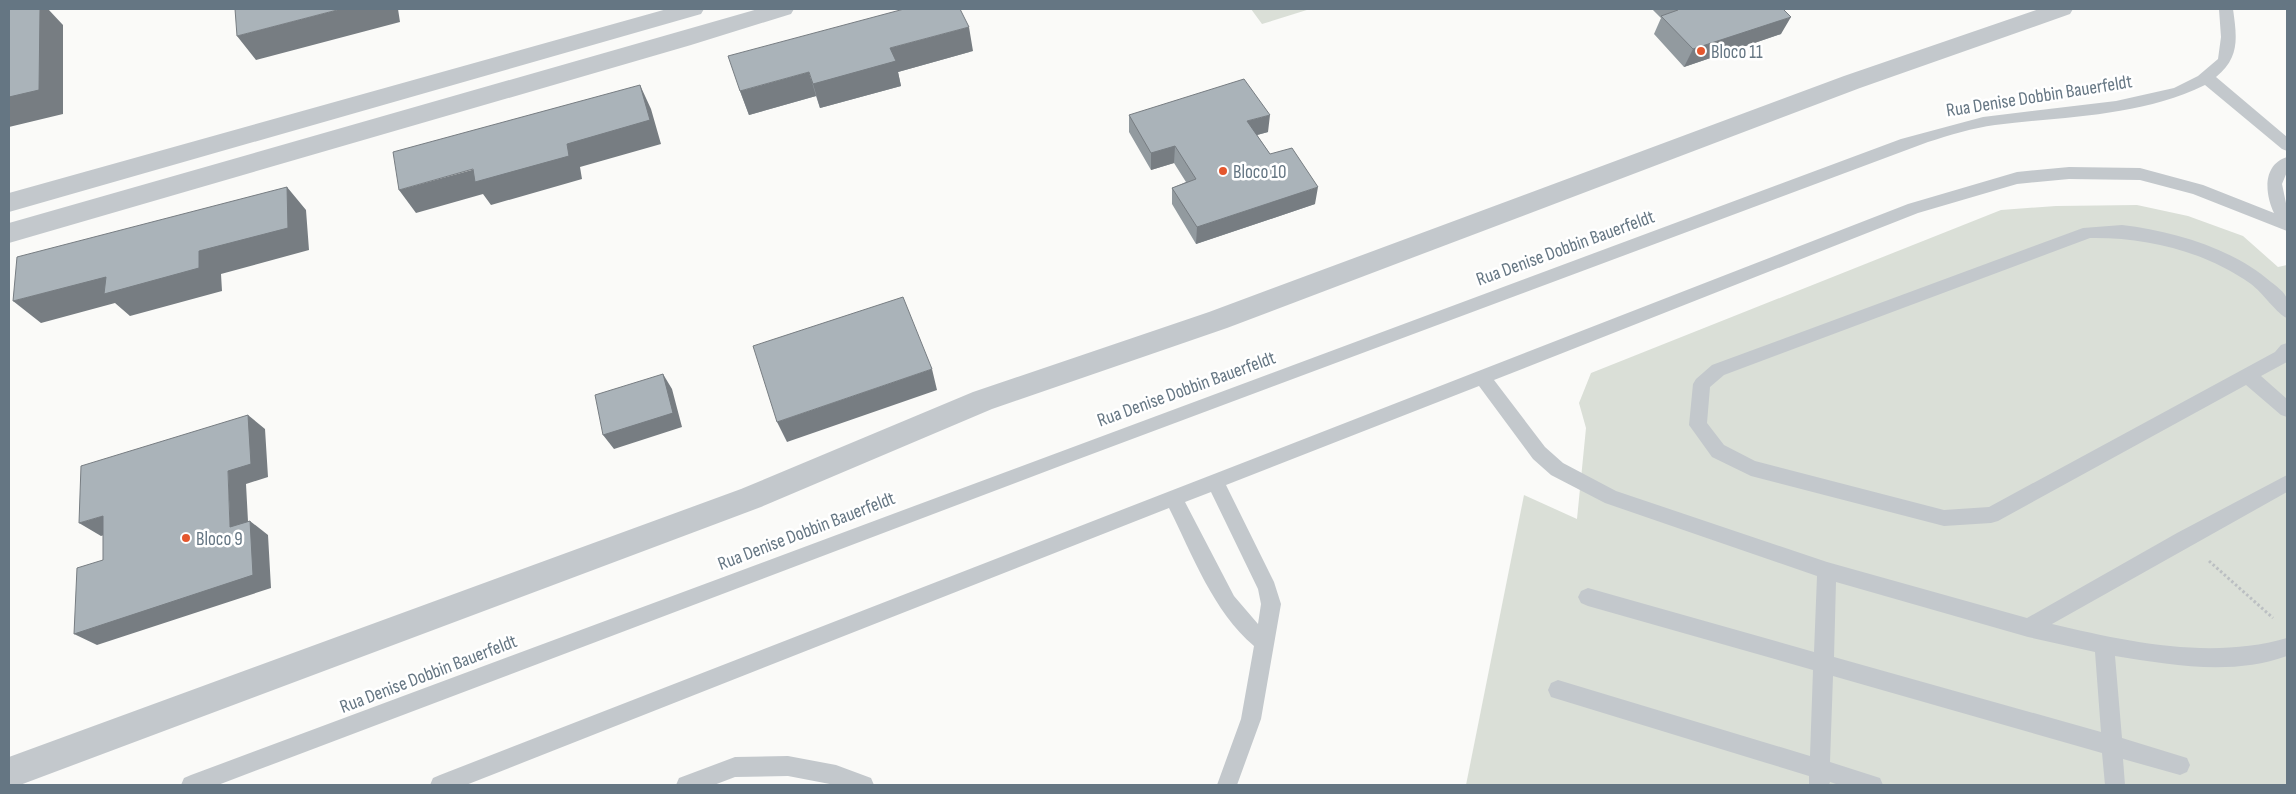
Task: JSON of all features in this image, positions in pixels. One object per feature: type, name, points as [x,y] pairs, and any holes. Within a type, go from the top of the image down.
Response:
[{"type":"street","points":[[9,203],[693,9]]},
{"type":"street","points":[[9,232],[782,9]]},
{"type":"street","points":[[9,773],[751,498],[983,400],[1218,320],[1852,82],[2062,9]]},
{"type":"street","points":[[493,66],[499,92]]},
{"type":"lane","points":[[2226,9],[2230,32],[2224,62],[2208,79],[2287,145]]},
{"type":"lane","name":"Rua Denise Dobbin Bauerfeldt","points":[[191,785],[1062,457],[1906,143],[1993,120],[2080,111],[2171,95],[2208,79]]},
{"type":"lane","points":[[2287,163],[2276,176],[2273,191],[2287,224]]},
{"type":"lane","points":[[440,785],[1914,208],[2016,178],[2069,173],[2140,174],[2197,190],[2287,224]]},
{"type":"lane","points":[[2287,311],[2280,298],[2258,281],[2216,257],[2173,242],[2126,231],[2089,232],[1718,370],[1702,384],[1698,425],[1718,451],[1751,468],[1944,518],[1991,515],[2281,357],[2287,350]]},
{"type":"lane","points":[[2247,375],[2287,410]]},
{"type":"lane","points":[[1482,376],[1539,453],[1557,469],[1583,484],[1611,497],[1827,571],[2028,628],[2104,646],[2158,655],[2234,658],[2270,654],[2287,648]]},
{"type":"lane","points":[[1215,482],[1267,588],[1271,604],[1263,641],[1251,719],[1227,785]]},
{"type":"lane","points":[[2028,628],[2287,483]]},
{"type":"lane","points":[[1173,498],[1227,602],[1244,625],[1263,641]]},
{"type":"lane","points":[[1819,777],[1827,571]]},
{"type":"lane","points":[[1588,597],[2180,765]]},
{"type":"lane","points":[[2104,646],[2115,785]]},
{"type":"lane","points":[[1558,690],[1819,777],[1873,785]]},
{"type":"lane","points":[[686,785],[735,767],[788,766],[836,775],[864,785]]},
{"type":"path","points":[[2184,539],[2280,625]]},
{"type":"shaded area","points":[[1251,9],[1310,9],[1262,24]]},
{"type":"shaded area","points":[[2137,205],[2188,216],[2243,236],[2278,267],[2287,265],[2287,785],[1466,785],[1524,495],[1577,519],[1586,428],[1579,403],[1591,373],[2001,210],[2056,206]]},
{"type":"building","points":[[9,9],[40,9],[39,90],[9,97]]},
{"type":"building","points":[[235,9],[341,9],[237,36]]},
{"type":"building","points":[[904,9],[960,9],[969,27],[890,48],[896,61],[813,84],[809,72],[740,91],[728,56]]},
{"type":"building","points":[[1677,9],[1783,9],[1791,17],[1693,49],[1661,16]]},
{"type":"building","name":"Bloco 10","points":[[1244,79],[1270,115],[1247,121],[1270,154],[1292,148],[1318,187],[1197,227],[1172,188],[1196,179],[1175,146],[1151,153],[1129,115]]},
{"type":"building","points":[[640,85],[650,120],[567,144],[569,156],[475,182],[473,169],[399,190],[393,152]]},
{"type":"building","points":[[287,187],[288,228],[199,251],[199,268],[104,294],[106,277],[13,301],[17,257]]},
{"type":"building","points":[[903,297],[932,369],[777,422],[753,346]]},
{"type":"building","points":[[663,374],[673,413],[603,435],[595,395]]},
{"type":"building","name":"Bloco 9","points":[[248,415],[251,464],[228,471],[230,527],[250,521],[253,575],[74,634],[77,568],[103,560],[103,516],[79,523],[81,466]]},
{"type":"place","name":"Bloco 11","points":[[1701,51]]},
{"type":"place","name":"Bloco 10","points":[[1223,171]]},
{"type":"place","name":"Bloco 9","points":[[186,538]]}]
